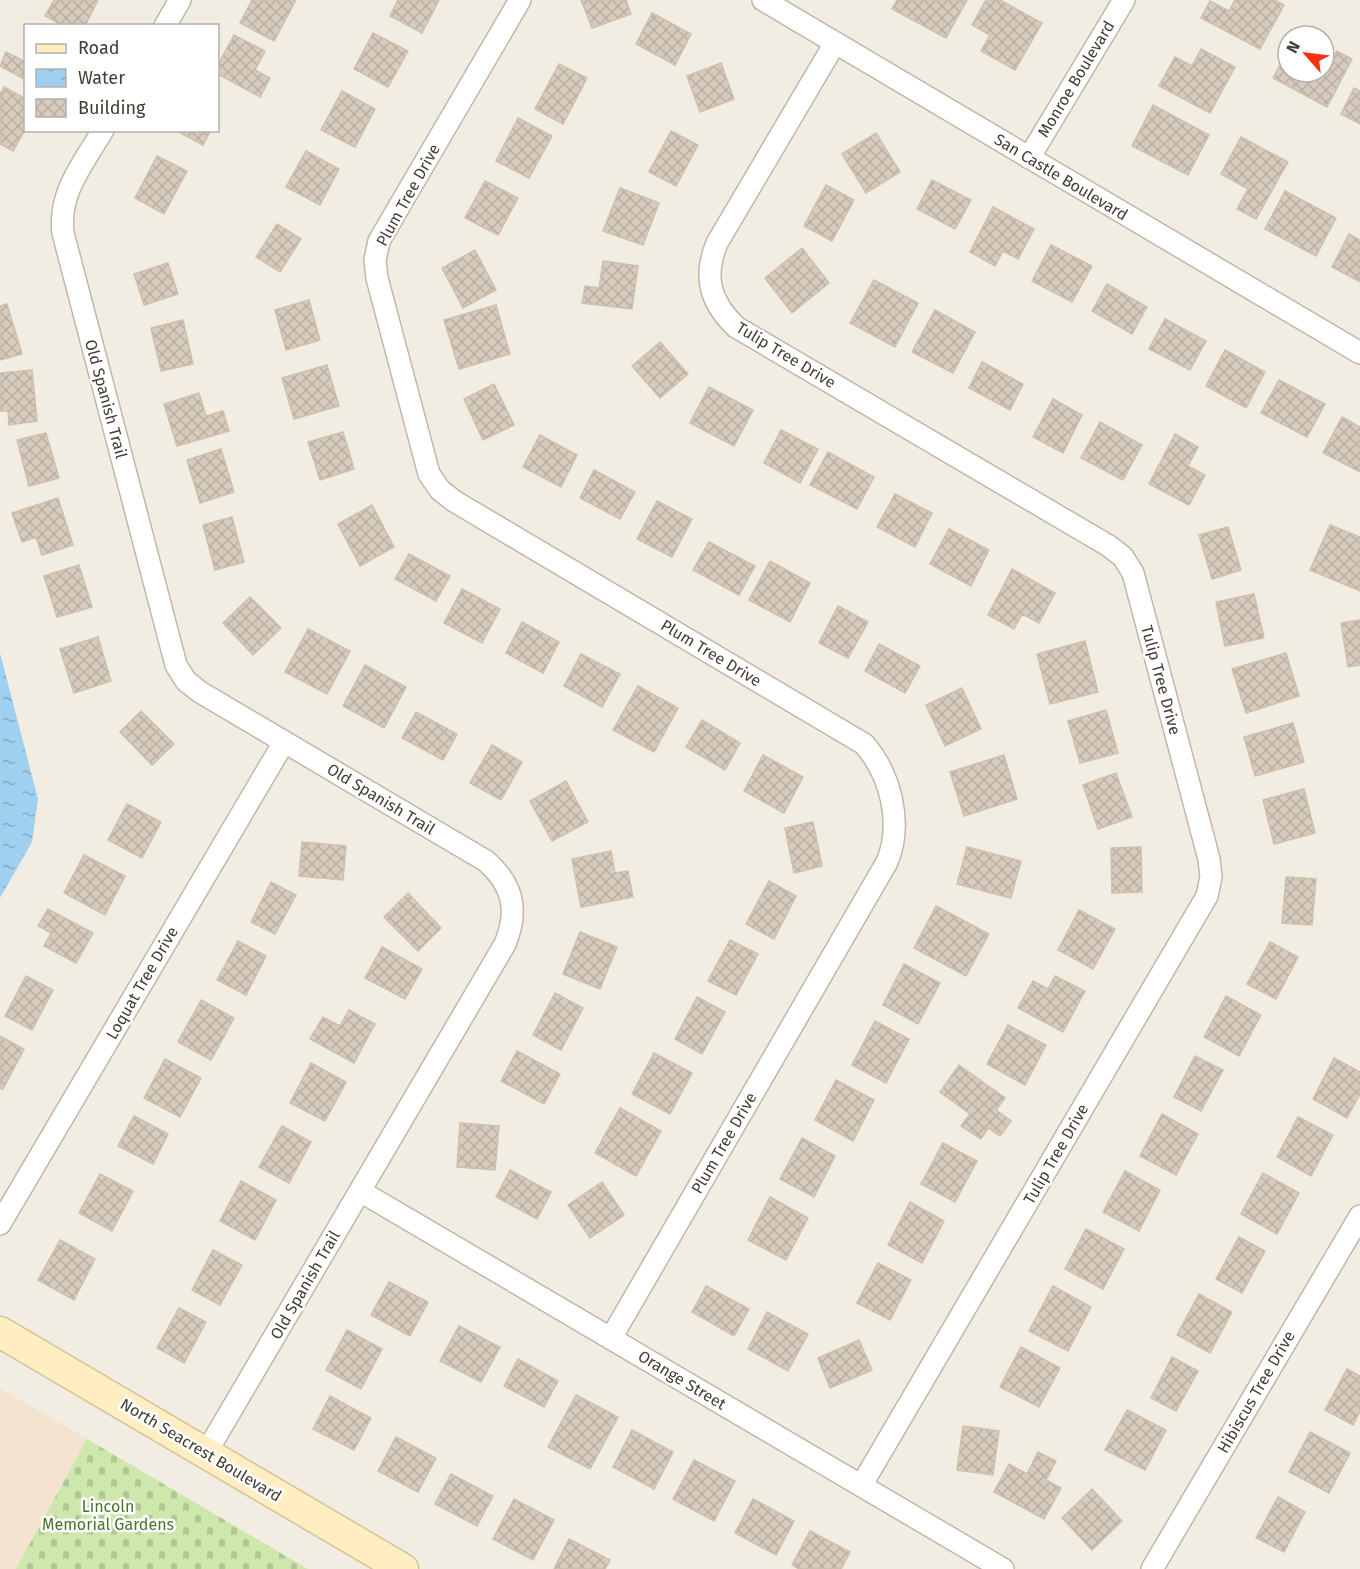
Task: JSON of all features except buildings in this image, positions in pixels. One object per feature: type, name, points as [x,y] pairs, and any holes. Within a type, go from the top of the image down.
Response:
[{"type":"street","points":[[166,24],[180,0]]},
{"type":"street","name":"Plum Tree Drive","points":[[520,0],[379,241],[375,260],[377,278],[429,474],[440,490],[454,501],[864,744],[876,758],[884,775],[896,826],[894,845],[888,862],[611,1338]]},
{"type":"street","name":"San Castle Boulevard","points":[[763,0],[1360,353]]},
{"type":"street","name":"Monroe Boulevard","points":[[1029,158],[1124,0]]},
{"type":"street","name":"Tulip Tree Drive","points":[[835,43],[717,243],[710,261],[708,280],[713,298],[723,314],[736,327],[1109,546],[1123,557],[1133,573],[1209,859],[1211,877],[1207,896],[861,1486]]},
{"type":"street","name":"Old Spanish Trail","points":[[102,132],[64,197],[61,216],[63,233],[176,665],[186,681],[200,692],[486,861],[500,873],[509,889],[514,908],[512,927],[505,944],[206,1453]]},
{"type":"street","name":"Loquat Tree Drive","points":[[0,1224],[284,742]]},
{"type":"street","name":"Orange Street","points":[[360,1191],[1003,1569]]},
{"type":"street","name":"Hibiscus Tree Drive","points":[[1152,1569],[1360,1216]]},
{"type":"street","name":"North Seacrest Boulevard","points":[[0,1332],[403,1569]]},
{"type":"shaded area","points":[[0,1388],[87,1439],[16,1569],[0,1569]]},
{"type":"green space","name":"Lincoln Memorial Gardens","points":[[87,1439],[308,1569],[16,1569]]},
{"type":"water","points":[[0,653],[38,799],[32,842],[0,898]]}]
